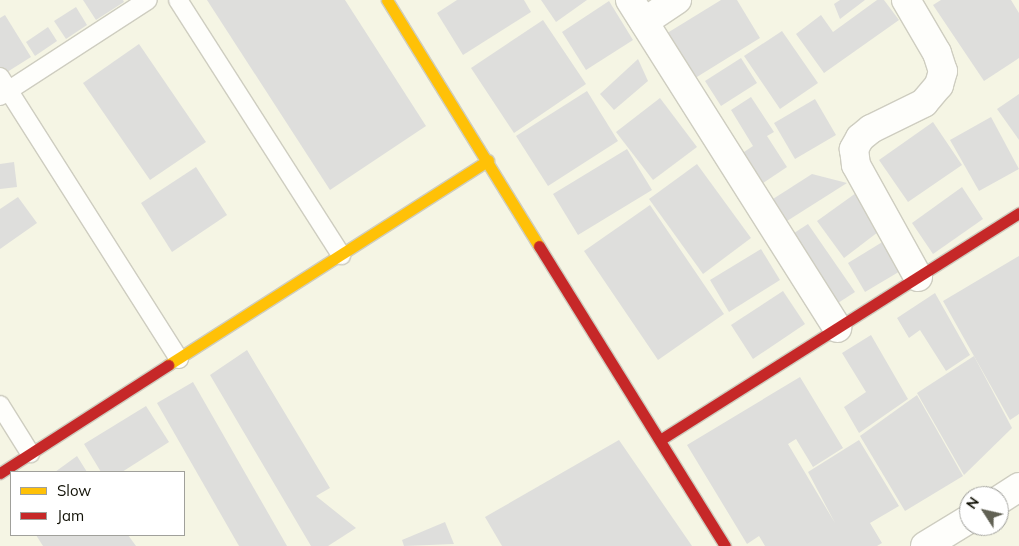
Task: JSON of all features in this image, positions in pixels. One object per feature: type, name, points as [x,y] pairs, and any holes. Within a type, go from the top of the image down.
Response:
[{"type":"street","points":[[388,0],[725,546]]},
{"type":"street","points":[[677,0],[637,11],[837,328]]},
{"type":"street","points":[[906,0],[937,53],[943,71],[939,85],[924,104],[871,129],[860,138],[854,149],[856,165],[918,277]]},
{"type":"street","points":[[0,473],[488,160]]},
{"type":"street","points":[[660,440],[1019,213]]},
{"type":"street","points":[[925,546],[959,525]]},
{"type":"lane","points":[[148,0],[3,88],[179,359]]},
{"type":"lane","points":[[178,0],[341,255]]},
{"type":"lane","points":[[0,405],[30,453]]},
{"type":"building","points":[[83,0],[123,0],[124,2],[96,20]]},
{"type":"building","points":[[207,0],[345,0],[426,126],[330,190]]},
{"type":"building","points":[[457,0],[524,0],[531,12],[463,55],[437,13]]},
{"type":"building","points":[[541,0],[587,0],[556,22]]},
{"type":"building","points":[[721,0],[737,0],[760,38],[692,80],[664,35]]},
{"type":"building","points":[[840,0],[865,0],[840,19],[834,4]]},
{"type":"building","points":[[877,0],[884,0],[899,20],[824,73],[796,34],[821,15],[833,32]]},
{"type":"building","points":[[941,0],[1011,0],[1019,13],[1019,58],[984,81],[933,5]]},
{"type":"building","points":[[609,1],[633,40],[586,70],[562,32]]},
{"type":"building","points":[[76,7],[87,25],[66,39],[54,21]]},
{"type":"building","points":[[5,15],[31,57],[4,74],[0,67],[0,18]]},
{"type":"building","points":[[543,20],[586,84],[514,133],[471,68]]},
{"type":"building","points":[[48,27],[57,41],[35,56],[26,42]]},
{"type":"building","points":[[782,31],[818,83],[780,109],[744,56]]},
{"type":"building","points":[[139,44],[206,142],[150,180],[83,83]]},
{"type":"building","points":[[741,58],[757,83],[721,106],[705,81]]},
{"type":"building","points":[[638,59],[648,81],[614,110],[600,94]]},
{"type":"building","points":[[587,91],[618,141],[548,186],[516,136]]},
{"type":"building","points":[[1019,94],[1019,140],[997,109]]},
{"type":"building","points":[[751,97],[774,132],[767,136],[787,167],[760,185],[741,154],[753,146],[731,110]]},
{"type":"building","points":[[660,98],[697,147],[653,180],[616,132]]},
{"type":"building","points":[[815,99],[836,135],[795,159],[774,123]]},
{"type":"building","points":[[991,117],[1019,169],[979,191],[950,140]]},
{"type":"building","points":[[933,122],[962,165],[908,202],[879,160]]},
{"type":"building","points":[[627,149],[652,190],[578,235],[553,194]]},
{"type":"building","points":[[14,162],[17,187],[0,189],[0,164]]},
{"type":"building","points":[[697,164],[751,238],[703,274],[649,199]]},
{"type":"building","points":[[196,167],[227,215],[172,252],[141,203]]},
{"type":"building","points":[[812,174],[847,183],[787,221],[773,199]]},
{"type":"building","points":[[962,187],[983,219],[933,254],[912,223]]},
{"type":"building","points":[[856,193],[882,229],[844,258],[817,221]]},
{"type":"building","points":[[18,197],[37,223],[0,249],[0,209]]},
{"type":"building","points":[[650,205],[724,314],[658,360],[584,251]]},
{"type":"building","points":[[808,224],[855,292],[838,303],[791,235]]},
{"type":"building","points":[[884,241],[902,270],[865,292],[848,263]]},
{"type":"building","points":[[761,249],[780,280],[729,312],[710,280]]},
{"type":"building","points":[[1019,256],[1019,414],[1010,420],[943,301]]},
{"type":"building","points":[[783,291],[805,324],[753,359],[731,325]]},
{"type":"building","points":[[935,293],[970,355],[946,371],[920,330],[909,338],[897,318]]},
{"type":"building","points":[[871,335],[908,399],[859,433],[844,407],[866,392],[842,353]]},
{"type":"building","points":[[247,350],[330,488],[316,496],[356,528],[328,546],[311,546],[210,375]]},
{"type":"building","points":[[974,356],[1012,428],[964,475],[917,393]]},
{"type":"building","points":[[800,377],[843,448],[813,467],[796,439],[788,444],[835,523],[808,472],[859,440],[899,506],[870,523],[882,543],[877,546],[765,546],[759,536],[747,544],[687,445]]},
{"type":"building","points":[[193,382],[287,546],[239,546],[157,403]]},
{"type":"building","points":[[917,395],[963,476],[905,511],[860,436]]},
{"type":"building","points":[[146,406],[169,442],[124,471],[100,471],[84,444]]},
{"type":"building","points":[[619,440],[692,546],[502,546],[485,517]]},
{"type":"building","points":[[77,456],[86,471],[56,471]]},
{"type":"building","points":[[445,522],[454,544],[404,546],[402,540]]},
{"type":"building","points":[[37,536],[129,536],[136,546],[43,546]]},
{"type":"traffic: slow","points":[[387,0],[539,246]]},
{"type":"traffic: slow","points":[[168,365],[488,160]]},
{"type":"traffic: jam","points":[[660,440],[1019,213]]},
{"type":"traffic: jam","points":[[539,246],[725,546]]},
{"type":"traffic: jam","points":[[0,473],[168,365]]}]
